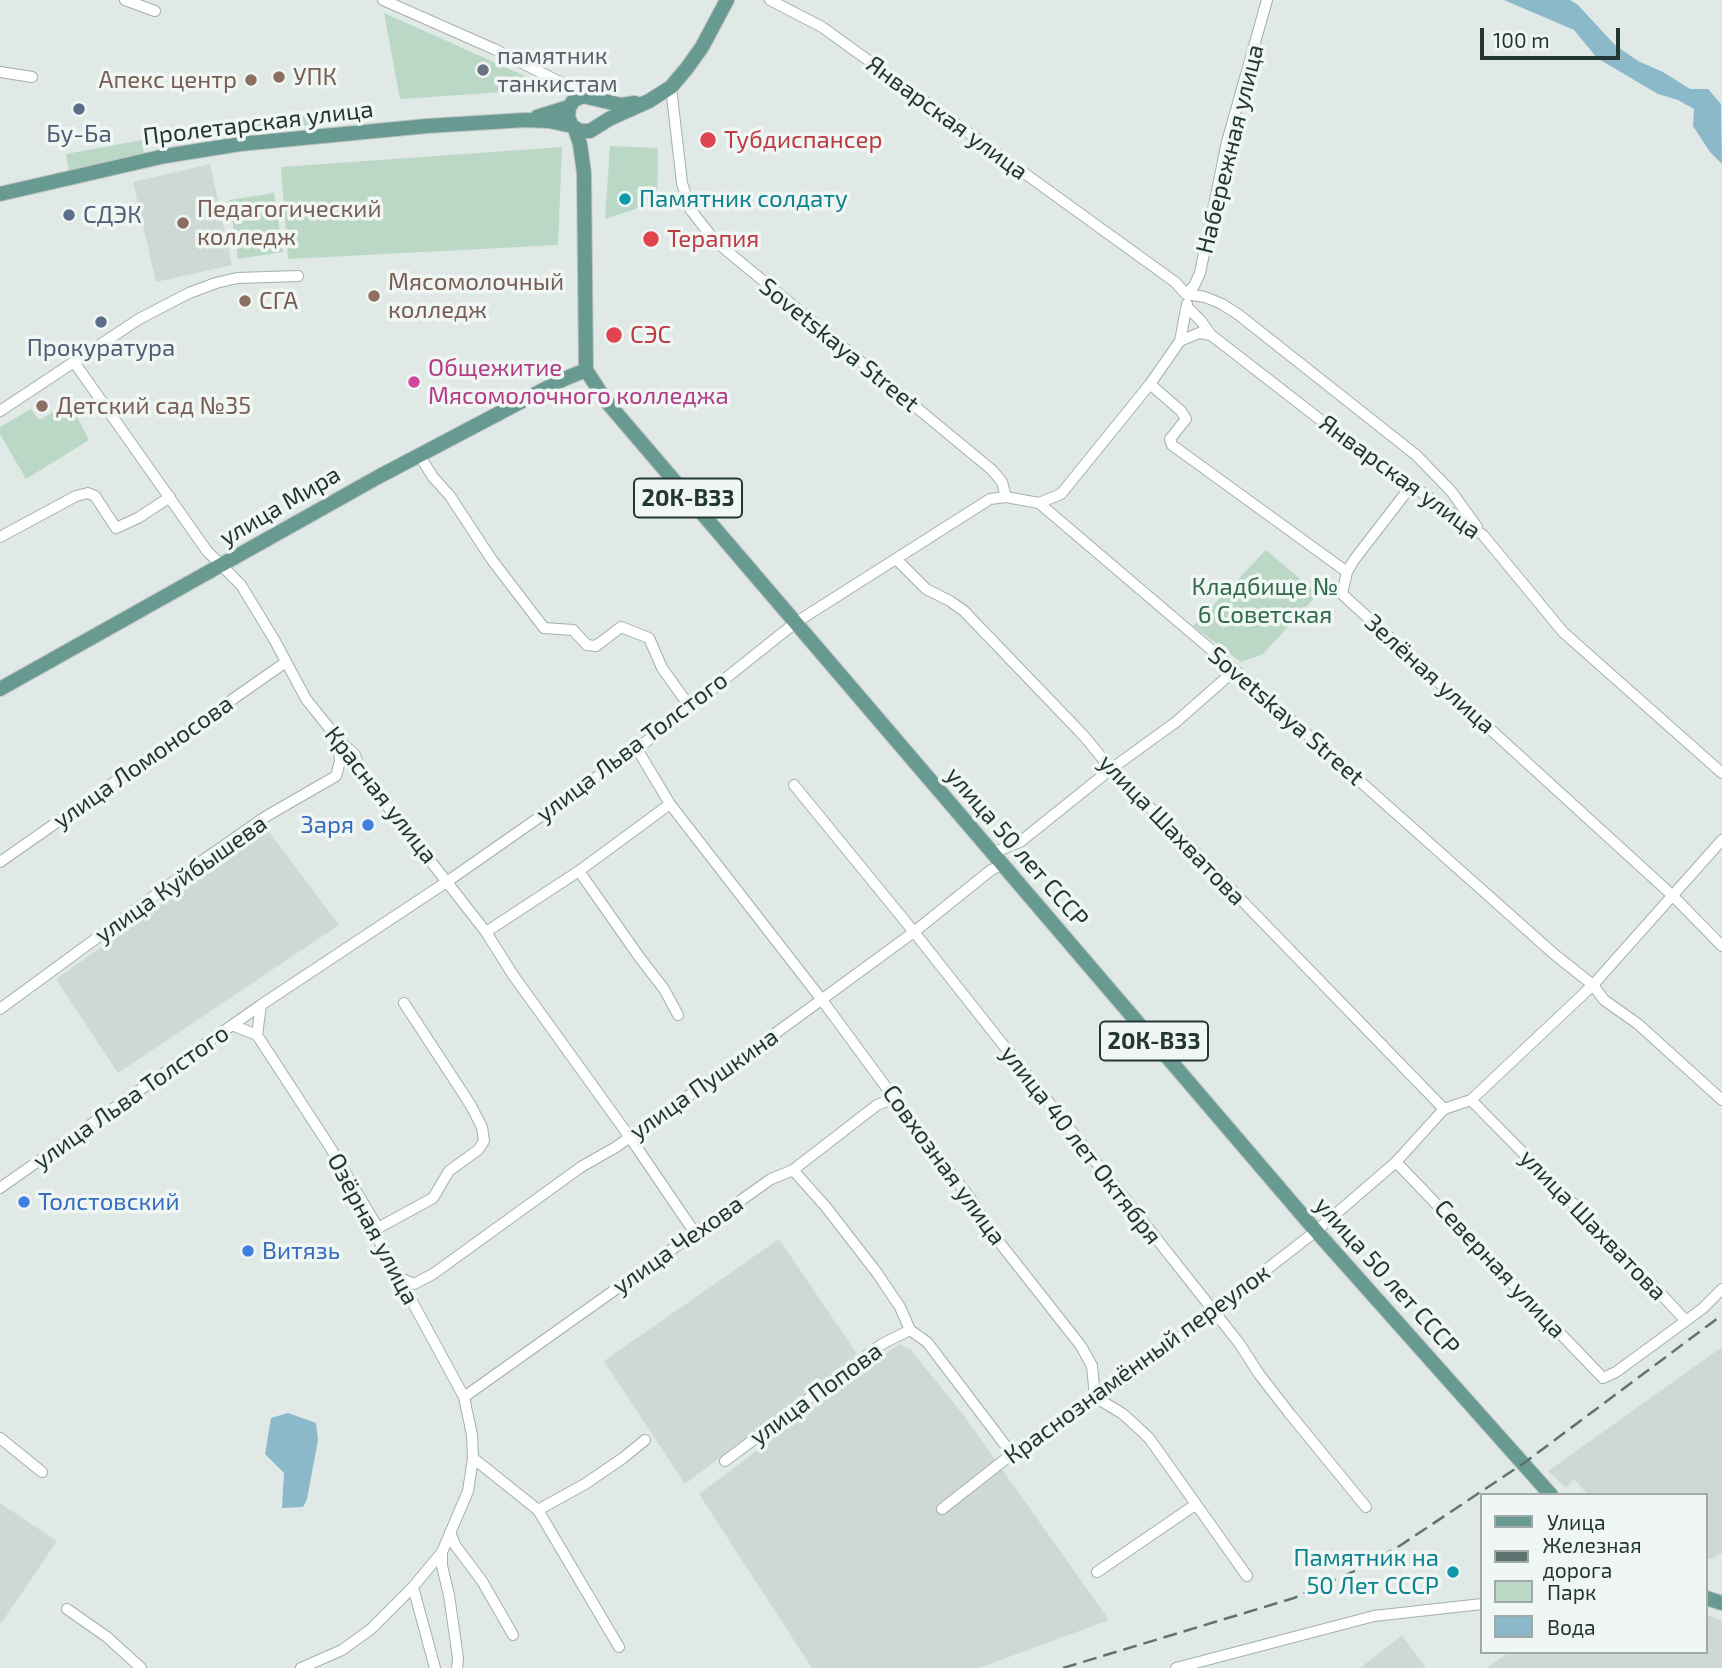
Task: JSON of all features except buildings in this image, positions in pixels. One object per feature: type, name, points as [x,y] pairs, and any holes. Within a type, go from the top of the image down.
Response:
[{"type":"main road","points":[[525,120],[549,121],[585,132],[649,101],[671,87],[687,68],[702,47],[727,0]]},
{"type":"main road","points":[[525,120],[570,106],[578,98],[590,97],[621,105],[649,101]]},
{"type":"main road","points":[[584,173],[588,144],[603,118],[602,108],[590,97]]},
{"type":"main road","points":[[570,106],[568,117],[580,144],[584,173],[586,370]]},
{"type":"main road","name":"Пролетарская улица","points":[[0,194],[154,158],[240,144],[427,126],[525,120]]},
{"type":"main road","name":"улица Мира","points":[[0,689],[419,455],[586,370]]},
{"type":"main road","name":"улица 50 лет СССР","points":[[586,370],[606,401],[632,432],[1002,865],[1316,1231],[1549,1493]]},
{"type":"street","points":[[125,0],[155,11]]},
{"type":"street","points":[[383,0],[551,76],[590,97]]},
{"type":"street","name":"Январская улица","points":[[770,0],[822,27],[1175,282],[1186,294]]},
{"type":"street","name":"Набережная улица","points":[[1186,294],[1194,286],[1200,273],[1227,142],[1267,0]]},
{"type":"street","points":[[0,72],[32,77]]},
{"type":"street","points":[[551,76],[570,106]]},
{"type":"street","points":[[671,87],[682,183],[690,209],[701,225],[738,262],[992,470],[1002,482],[1006,497],[1039,503],[1061,494],[1150,384],[1180,341],[1188,308],[1186,294],[1205,297],[1239,315],[1416,455],[1451,491],[1483,535]]},
{"type":"street","points":[[0,411],[139,319],[198,289],[237,278],[298,276]]},
{"type":"street","name":"Январская улица","points":[[1188,308],[1202,321],[1211,335],[1349,442],[1483,535],[1563,632],[1722,773]]},
{"type":"street","points":[[1180,341],[1199,333],[1211,335]]},
{"type":"street","name":"Красная улица","points":[[77,360],[207,551],[241,585],[306,699],[338,739],[355,755],[360,771],[486,932],[513,975],[695,1233]]},
{"type":"street","points":[[1150,384],[1181,411],[1186,419],[1170,439],[1172,445],[1348,572],[1354,560],[1411,486]]},
{"type":"street","points":[[419,455],[492,560],[544,628],[573,630],[587,645],[596,646],[621,627],[649,638],[662,668],[690,707]]},
{"type":"street","points":[[0,537],[76,496],[88,493],[94,496],[116,528],[138,518],[170,497]]},
{"type":"street","name":"улица Льва Толстого","points":[[0,1188],[261,1005],[448,881],[637,750],[795,623],[990,499],[1006,497]]},
{"type":"street","name":"Sovetskaya Street","points":[[1039,503],[1235,670],[1554,954],[1593,985],[1604,1000],[1638,1024],[1722,1100]]},
{"type":"street","name":"улица Шахватова","points":[[896,559],[926,590],[964,611],[1084,736],[1111,769],[1444,1109]]},
{"type":"street","name":"Зелёная улица","points":[[1348,572],[1342,594],[1672,895],[1722,946]]},
{"type":"street","name":"улица Ломоносова","points":[[0,862],[286,662]]},
{"type":"street","points":[[992,853],[1020,842],[1111,769],[1176,722],[1235,670]]},
{"type":"street","name":"улица Куйбышева","points":[[0,1009],[265,817],[336,776],[340,761],[338,739]]},
{"type":"street","name":"Совхозная улица","points":[[637,750],[670,804],[822,1000],[970,1198],[996,1238],[1081,1346],[1092,1366],[1095,1396]]},
{"type":"street","name":"улица 40 лет Октября","points":[[794,785],[914,932],[1239,1343],[1290,1414],[1366,1507]]},
{"type":"street","points":[[486,932],[579,871],[670,804]]},
{"type":"street","name":"Краснознамённый переулок","points":[[942,1509],[966,1493],[1012,1454],[1095,1396],[1127,1378],[1316,1231],[1396,1162],[1444,1109],[1471,1100],[1593,985],[1722,839]]},
{"type":"street","name":"улица Пушкина","points":[[398,1277],[414,1284],[433,1274],[581,1167],[616,1147],[822,1000],[914,932],[991,870],[1002,865]]},
{"type":"street","points":[[579,871],[664,989],[678,1015]]},
{"type":"street","points":[[378,1228],[433,1198],[449,1171],[478,1150],[484,1141],[482,1127],[470,1104],[404,1003]]},
{"type":"street","name":"улица Льва Толстого","points":[[257,1035],[261,1005]]},
{"type":"street","points":[[232,1025],[257,1035]]},
{"type":"street","name":"Озёрная улица","points":[[257,1035],[330,1147],[378,1228],[377,1237],[464,1397],[474,1458],[468,1491],[442,1552]]},
{"type":"street","name":"улица Чехова","points":[[464,1397],[771,1179],[793,1170],[877,1105],[895,1098]]},
{"type":"street","name":"улица Шахватова","points":[[1471,1100],[1594,1224],[1634,1271],[1650,1282],[1685,1320]]},
{"type":"street","name":"Северная улица","points":[[1396,1162],[1603,1378],[1616,1372],[1685,1320]]},
{"type":"street","points":[[793,1170],[826,1207],[877,1273],[900,1307],[910,1330],[927,1342],[1012,1454]]},
{"type":"street","points":[[1685,1320],[1702,1309],[1722,1289]]},
{"type":"street","name":"улица Попова","points":[[725,1461],[882,1344],[910,1330]]},
{"type":"street","points":[[1095,1396],[1123,1414],[1149,1438],[1247,1576]]},
{"type":"street","points":[[0,1438],[42,1472]]},
{"type":"street","points":[[538,1510],[585,1484],[645,1440]]},
{"type":"street","points":[[474,1458],[538,1510],[618,1647]]},
{"type":"street","points":[[1097,1572],[1195,1505]]},
{"type":"street","points":[[450,1532],[455,1545],[482,1581],[513,1635]]},
{"type":"street","points":[[301,1668],[342,1650],[371,1629],[413,1587],[442,1552]]},
{"type":"street","points":[[442,1552],[458,1658],[457,1668]]},
{"type":"street","points":[[413,1587],[435,1668]]},
{"type":"street","points":[[1176,1668],[1374,1616],[1480,1604]]},
{"type":"street","points":[[66,1609],[107,1637],[141,1668]]},
{"type":"shaded area","name":"Педагогический колледж","points":[[210,164],[232,265],[156,282],[133,182]]},
{"type":"shaded area","points":[[267,829],[339,925],[118,1073],[56,979]]},
{"type":"shaded area","points":[[779,1239],[857,1354],[685,1484],[604,1361]]},
{"type":"shaded area","points":[[899,1344],[911,1350],[965,1417],[1109,1620],[979,1668],[812,1668],[699,1494]]},
{"type":"shaded area","points":[[1722,1347],[1722,1553],[1708,1559],[1708,1493],[1586,1493],[1574,1479],[1566,1488],[1548,1471]]},
{"type":"shaded area","points":[[0,1503],[57,1541],[0,1625]]},
{"type":"shaded area","points":[[1708,1615],[1722,1621],[1722,1668],[1487,1668],[1506,1654],[1708,1654]]},
{"type":"shaded area","points":[[1402,1635],[1426,1668],[1360,1668]]},
{"type":"green space","points":[[384,13],[545,85],[504,92],[400,99]]},
{"type":"green space","points":[[316,114],[318,124],[170,144],[166,134]]},
{"type":"green space","points":[[142,140],[144,155],[69,171],[66,154]]},
{"type":"green space","points":[[610,146],[658,148],[657,202],[605,219]]},
{"type":"green space","points":[[562,147],[558,245],[288,259],[281,167]]},
{"type":"green space","points":[[274,193],[283,252],[238,259],[229,200]]},
{"type":"green space","points":[[70,403],[89,440],[26,479],[0,434],[0,427],[31,409],[39,420]]},
{"type":"green space","name":"Кладбище № 6 Советская","points":[[1266,550],[1318,594],[1263,654],[1241,662],[1193,626]]},
{"type":"water","points":[[1504,0],[1570,0],[1578,5],[1615,45],[1638,61],[1663,72],[1690,89],[1708,89],[1721,104],[1722,164],[1710,152],[1693,126],[1694,109],[1678,100],[1658,94],[1597,58],[1574,30]]},
{"type":"water","points":[[288,1413],[316,1423],[318,1440],[307,1499],[303,1507],[282,1508],[284,1473],[265,1454],[271,1418]]},
{"type":"railway","points":[[1063,1668],[1294,1598],[1359,1569],[1401,1545],[1524,1463],[1722,1315]]},
{"type":"place","name":"памятник танкистам","points":[[483,70]]},
{"type":"place","name":"УПК","points":[[279,77]]},
{"type":"place","name":"Апекс центр","points":[[251,80]]},
{"type":"place","name":"Бу-Ба","points":[[79,109]]},
{"type":"place","name":"Тубдиспансер","points":[[708,140]]},
{"type":"place","name":"Памятник солдату","points":[[625,199]]},
{"type":"place","name":"СДЭК","points":[[69,215]]},
{"type":"place","name":"Педагогический колледж","points":[[183,223]]},
{"type":"place","name":"Терапия","points":[[651,239]]},
{"type":"place","name":"Мясомолочный колледж","points":[[374,296]]},
{"type":"place","name":"СГА","points":[[245,301]]},
{"type":"place","name":"Прокуратура","points":[[101,322]]},
{"type":"place","name":"СЭС","points":[[614,335]]},
{"type":"place","name":"Общежитие Мясомолочного колледжа","points":[[414,382]]},
{"type":"place","name":"Детский сад №35","points":[[42,406]]},
{"type":"place","name":"Заря","points":[[368,825]]},
{"type":"place","name":"Толстовский","points":[[24,1202]]},
{"type":"place","name":"Витязь","points":[[248,1251]]},
{"type":"place","name":"Памятник на 50 Лет СССР","points":[[1453,1572]]}]
